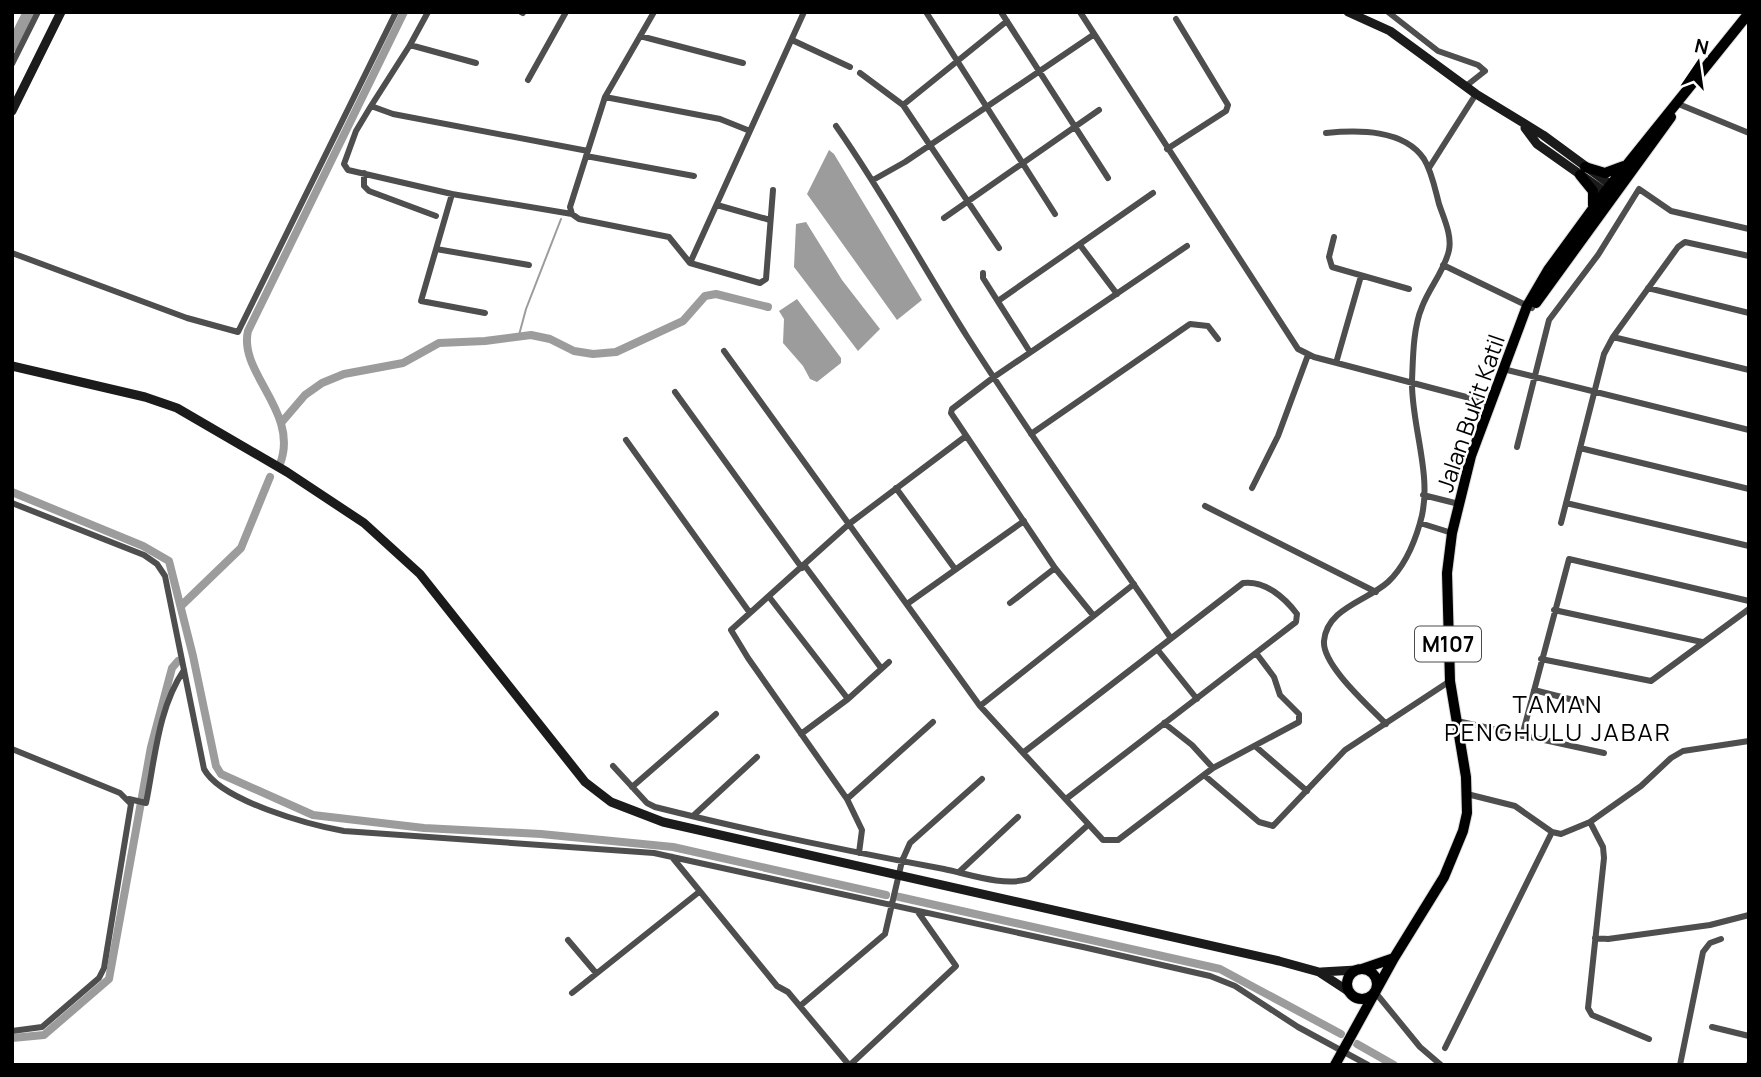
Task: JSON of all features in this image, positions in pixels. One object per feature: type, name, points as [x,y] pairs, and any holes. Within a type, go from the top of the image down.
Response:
[{"type":"main road","points":[[12,111],[61,12]]},
{"type":"main road","points":[[1348,12],[1390,31],[1476,94],[1543,135],[1583,171],[1609,189]]},
{"type":"main road","name":"Jalan Bukit Katil","points":[[1530,307],[1628,178],[1685,92],[1749,13]]},
{"type":"main road","name":"Jalan Bukit Katil","points":[[1394,958],[1444,877],[1463,831],[1467,794],[1450,681],[1446,599],[1452,533],[1489,403],[1522,322],[1582,223],[1677,103]]},
{"type":"main road","points":[[1583,171],[1605,173],[1619,170],[1627,164]]},
{"type":"main road","points":[[1582,223],[1595,197],[1583,171]]},
{"type":"main road","points":[[1604,209],[1609,189],[1628,178]]},
{"type":"main road","points":[[12,366],[145,397],[177,408],[287,472],[365,523],[420,575],[575,771],[597,793],[611,802],[663,822],[1319,972],[1358,970],[1394,958]]},
{"type":"main road","name":"M107","points":[[1335,1065],[1394,958]]},
{"type":"main road","points":[[1319,972],[1349,993],[1364,999],[1375,992],[1377,983],[1373,975],[1358,970]]},
{"type":"main road","points":[[1356,1026],[1357,1017],[1349,993],[1348,977],[1358,970]]},
{"type":"street","points":[[12,64],[38,12]]},
{"type":"street","points":[[12,253],[231,333],[239,329],[396,12]]},
{"type":"street","points":[[428,12],[356,131],[344,164],[348,170],[452,194],[572,214],[579,219],[668,237],[690,263],[764,282],[773,190]]},
{"type":"street","points":[[528,80],[566,12]]},
{"type":"street","points":[[572,214],[570,207],[605,97],[654,12]]},
{"type":"street","points":[[690,263],[804,12]]},
{"type":"street","points":[[926,12],[1055,215]]},
{"type":"street","points":[[1001,12],[1108,178]]},
{"type":"street","points":[[1080,12],[1290,340],[1308,355],[1489,403]]},
{"type":"street","points":[[1388,12],[1438,51],[1478,65],[1485,71],[1466,86]]},
{"type":"street","points":[[1167,149],[1226,111],[1228,105],[1177,19]]},
{"type":"street","points":[[903,105],[1007,21]]},
{"type":"street","points":[[873,180],[988,108],[1093,35]]},
{"type":"street","points":[[640,36],[743,63]]},
{"type":"street","points":[[792,40],[850,67]]},
{"type":"street","points":[[410,45],[476,62]]},
{"type":"street","points":[[860,73],[903,105],[999,248]]},
{"type":"street","points":[[1429,168],[1476,94]]},
{"type":"street","points":[[605,97],[720,119],[750,131]]},
{"type":"street","points":[[1677,103],[1749,133]]},
{"type":"street","points":[[371,106],[393,114],[694,176]]},
{"type":"street","points":[[944,218],[1099,110]]},
{"type":"street","points":[[836,126],[873,180],[1031,434],[1170,637]]},
{"type":"street","points":[[1326,133],[1366,132],[1400,140],[1414,148],[1429,168],[1450,238],[1444,265],[1418,320],[1412,382],[1423,495],[1420,523],[1402,565],[1376,592],[1337,616],[1326,632],[1324,648],[1331,664],[1386,724]]},
{"type":"street","points":[[364,173],[364,186],[369,191],[436,216]]},
{"type":"street","points":[[1517,447],[1549,320],[1598,254],[1639,189],[1671,211],[1749,229]]},
{"type":"street","points":[[998,301],[1153,193]]},
{"type":"street","points":[[452,194],[421,301],[485,313]]},
{"type":"street","points":[[717,205],[770,220]]},
{"type":"street","points":[[1334,237],[1330,265],[1409,289]]},
{"type":"street","points":[[1561,523],[1604,354],[1613,337],[1685,242],[1749,256]]},
{"type":"street","points":[[1080,245],[1116,294]]},
{"type":"street","points":[[1093,615],[1055,568],[951,414],[952,409],[1030,352],[1188,246]]},
{"type":"street","points":[[436,249],[529,265]]},
{"type":"street","points":[[1444,265],[1530,307]]},
{"type":"street","points":[[984,274],[983,278],[1030,352]]},
{"type":"street","points":[[1336,363],[1361,276]]},
{"type":"street","points":[[1648,288],[1749,313]]},
{"type":"street","points":[[1031,434],[1190,324],[1208,326],[1218,339]]},
{"type":"street","points":[[1613,337],[1749,370]]},
{"type":"street","points":[[724,351],[980,706],[1105,842],[1118,840],[1213,768],[1296,725],[1300,719],[1296,710],[1279,695],[1274,677],[1256,653]]},
{"type":"street","points":[[1252,488],[1278,436],[1308,355]]},
{"type":"street","points":[[1503,369],[1749,430]]},
{"type":"street","points":[[676,393],[881,668]]},
{"type":"street","points":[[859,853],[862,830],[847,799],[731,634],[735,623],[770,597],[849,524],[966,436]]},
{"type":"street","points":[[626,440],[750,612]]},
{"type":"street","points":[[1580,448],[1749,488]]},
{"type":"street","points":[[896,488],[955,569]]},
{"type":"street","points":[[1423,495],[1459,504]]},
{"type":"street","points":[[12,503],[144,555],[157,564],[165,576],[208,775],[223,788],[281,814],[310,825],[344,831],[672,857],[1210,976],[1235,986],[1298,1027],[1368,1065]]},
{"type":"street","points":[[1566,503],[1749,546]]},
{"type":"street","points":[[1205,506],[1376,592]]},
{"type":"street","points":[[907,604],[1024,521]]},
{"type":"street","points":[[1420,523],[1452,533]]},
{"type":"street","points":[[1522,736],[1569,559],[1749,601]]},
{"type":"street","points":[[1010,603],[1055,568]]},
{"type":"street","points":[[1024,752],[1243,583],[1251,582],[1282,595],[1298,617],[1256,653],[1066,799]]},
{"type":"street","points":[[980,706],[1134,584]]},
{"type":"street","points":[[770,597],[848,699]]},
{"type":"street","points":[[1541,659],[1651,681],[1749,609]]},
{"type":"street","points":[[1554,610],[1702,642]]},
{"type":"street","points":[[1157,649],[1197,699]]},
{"type":"street","points":[[801,734],[848,699],[889,662]]},
{"type":"street","points":[[12,749],[144,804],[167,707],[184,670]]},
{"type":"street","points":[[1204,775],[1266,826],[1277,824],[1345,750],[1450,681]]},
{"type":"street","points":[[1534,690],[1585,703]]},
{"type":"street","points":[[632,787],[716,714]]},
{"type":"street","points":[[1457,721],[1604,753]]},
{"type":"street","points":[[847,799],[933,722]]},
{"type":"street","points":[[1164,723],[1192,745],[1213,768]]},
{"type":"street","points":[[1467,794],[1515,806],[1552,832],[1561,834],[1590,822],[1641,786],[1671,758],[1683,751],[1749,741]]},
{"type":"street","points":[[1255,746],[1307,791]]},
{"type":"street","points":[[694,816],[757,757]]},
{"type":"street","points":[[613,766],[655,807],[859,853],[1019,881],[1028,879],[1088,825]]},
{"type":"street","points":[[800,1006],[885,934],[902,861],[909,843],[982,779]]},
{"type":"street","points":[[12,1031],[42,1027],[99,978],[104,968],[130,814],[130,800]]},
{"type":"street","points":[[959,872],[1017,817]]},
{"type":"street","points":[[1590,822],[1603,847],[1587,1008],[1592,1015],[1649,1039]]},
{"type":"street","points":[[1446,1048],[1552,832]]},
{"type":"street","points":[[672,857],[777,986],[788,992],[850,1065],[956,966],[918,912]]},
{"type":"street","points":[[572,993],[699,892]]},
{"type":"street","points":[[1595,938],[1608,939],[1699,927],[1749,915]]},
{"type":"street","points":[[1680,1065],[1703,952],[1710,943],[1721,939]]},
{"type":"street","points":[[568,940],[596,973]]},
{"type":"street","points":[[1375,992],[1420,1047],[1441,1065]]},
{"type":"street","points":[[1712,1027],[1749,1036]]},
{"type":"shaded area","points":[[829,150],[834,154],[922,300],[897,320],[807,194]]},
{"type":"shaded area","points":[[806,222],[842,280],[880,329],[858,351],[794,267],[796,224]]},
{"type":"shaded area","points":[[797,299],[841,358],[841,363],[817,382],[810,379],[803,366],[783,343],[784,319],[779,311]]},
{"type":"waterway","points":[[12,46],[29,12]]},
{"type":"waterway","points":[[280,464],[284,445],[282,427],[252,362],[247,347],[248,331],[404,12]]},
{"type":"waterway","points":[[519,335],[526,309],[561,219]]},
{"type":"waterway","points":[[281,423],[305,395],[322,383],[344,374],[403,363],[439,343],[531,335],[550,339],[574,351],[593,354],[616,352],[683,321],[705,296],[716,294],[768,307]]},
{"type":"waterway","points":[[181,606],[241,548],[270,477]]},
{"type":"waterway","points":[[12,492],[143,546],[169,561],[193,656],[216,766],[221,774],[313,815],[424,828],[541,834],[673,847],[886,895]]},
{"type":"waterway","points":[[12,1038],[44,1035],[109,979],[151,747],[172,668],[178,661]]},
{"type":"waterway","points":[[895,896],[1220,969],[1341,1034]]},
{"type":"waterway","points":[[1357,1044],[1394,1065]]},
{"type":"district","name":"TAMAN PENGHULU JABAR","points":[[1558,717]]}]
